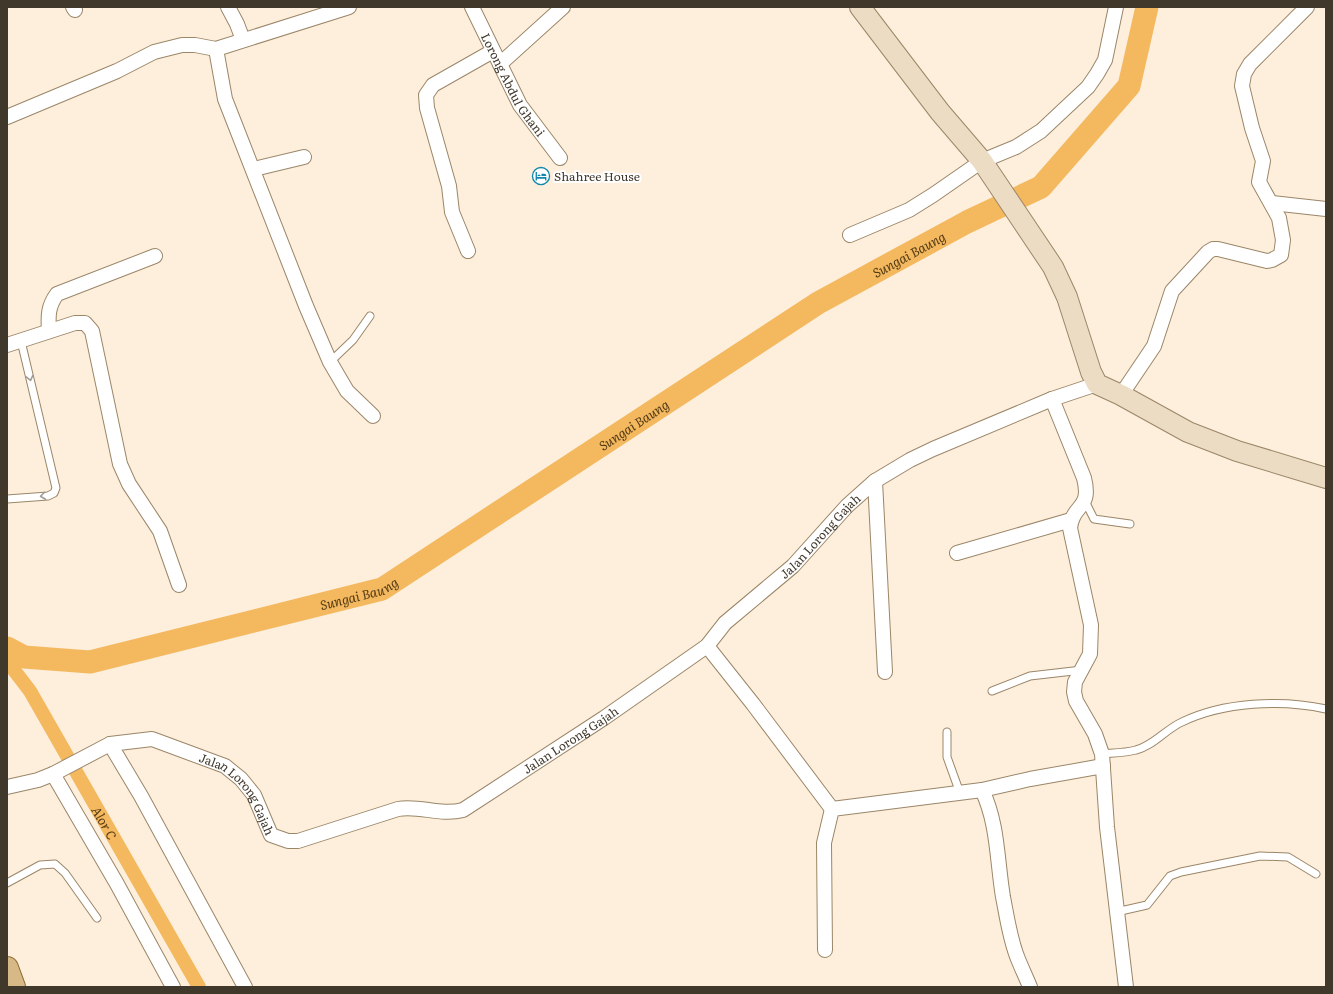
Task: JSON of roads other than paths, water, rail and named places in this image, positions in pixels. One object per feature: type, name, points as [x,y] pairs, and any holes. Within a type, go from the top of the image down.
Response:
[{"type":"main road","points":[[7,968],[14,987]]},
{"type":"street","points":[[228,7],[237,24],[242,40]]},
{"type":"street","points":[[7,117],[117,71],[154,52],[182,45],[195,44],[216,49],[349,7]]},
{"type":"street","name":"Lorong Abdul Ghani","points":[[472,7],[520,106],[560,158]]},
{"type":"street","points":[[500,64],[563,7]]},
{"type":"street","points":[[860,7],[940,112],[982,161],[1052,267],[1067,297],[1091,372],[1097,384],[1121,395],[1188,432],[1237,451],[1326,478]]},
{"type":"street","points":[[850,236],[910,210],[982,161],[1016,146],[1041,131],[1088,87],[1106,60],[1116,7]]},
{"type":"street","points":[[1121,395],[1154,346],[1172,291],[1208,252],[1213,249],[1218,249],[1267,261],[1281,255],[1283,240],[1279,218],[1272,203],[1261,189],[1259,182],[1263,161],[1252,128],[1243,89],[1243,78],[1250,64],[1307,7]]},
{"type":"street","points":[[216,49],[225,99],[254,169],[306,306],[330,362],[348,393],[372,416]]},
{"type":"street","points":[[468,250],[452,212],[449,186],[427,108],[426,95],[433,85],[493,51]]},
{"type":"street","points":[[254,169],[304,157]]},
{"type":"street","points":[[1272,203],[1326,209]]},
{"type":"street","points":[[49,331],[48,313],[51,303],[57,294],[155,256]]},
{"type":"street","points":[[7,345],[75,323],[85,323],[92,331],[120,464],[129,484],[160,531],[179,584]]},
{"type":"street","name":"Jalan Lorong Gajah","points":[[7,787],[38,780],[110,744],[152,739],[225,766],[241,779],[254,795],[271,835],[288,841],[298,840],[402,808],[412,807],[446,813],[463,810],[604,718],[707,646],[725,623],[794,566],[847,506],[875,481],[915,457],[1052,399],[1097,384]]},
{"type":"street","points":[[1052,399],[1084,478],[1087,491],[1085,501],[1071,520],[1070,528],[1091,625],[1090,654],[1083,670],[1075,682],[1074,692],[1076,701],[1095,734],[1103,760],[1116,912],[1126,987]]},
{"type":"street","points":[[875,481],[885,672]]},
{"type":"street","points":[[958,553],[1071,520]]},
{"type":"street","points":[[707,646],[753,704],[832,809]]},
{"type":"street","points":[[110,744],[141,796],[244,987]]},
{"type":"street","points":[[832,809],[982,790],[1103,760]]},
{"type":"street","points":[[56,772],[173,987]]},
{"type":"street","points":[[982,790],[990,807],[994,824],[1010,934],[1017,958],[1030,987]]},
{"type":"street","points":[[825,950],[824,843],[832,809]]},
{"type":"lane","points":[[330,362],[351,342],[370,316]]},
{"type":"lane","points":[[7,499],[48,496],[54,493],[56,488],[20,340]]},
{"type":"lane","points":[[1085,501],[1094,519],[1130,524]]},
{"type":"lane","points":[[992,691],[1030,676],[1083,670]]},
{"type":"lane","points":[[1103,760],[1146,746],[1180,723],[1200,714],[1251,705],[1284,703],[1326,709]]},
{"type":"lane","points":[[947,732],[948,757],[960,793]]},
{"type":"lane","points":[[1116,912],[1147,905],[1170,876],[1181,872],[1260,856],[1288,857],[1316,874]]},
{"type":"lane","points":[[7,883],[40,865],[55,864],[65,873],[97,918]]},
{"type":"waterway","name":"Sungai Baung","points":[[7,648],[24,657],[90,662],[382,589],[818,303],[967,222],[1041,187],[1129,86],[1147,7]]},
{"type":"waterway","name":"Alor C","points":[[7,661],[30,691],[199,987]]},
{"type":"place","name":"Shahree House","points":[[541,176]]}]
